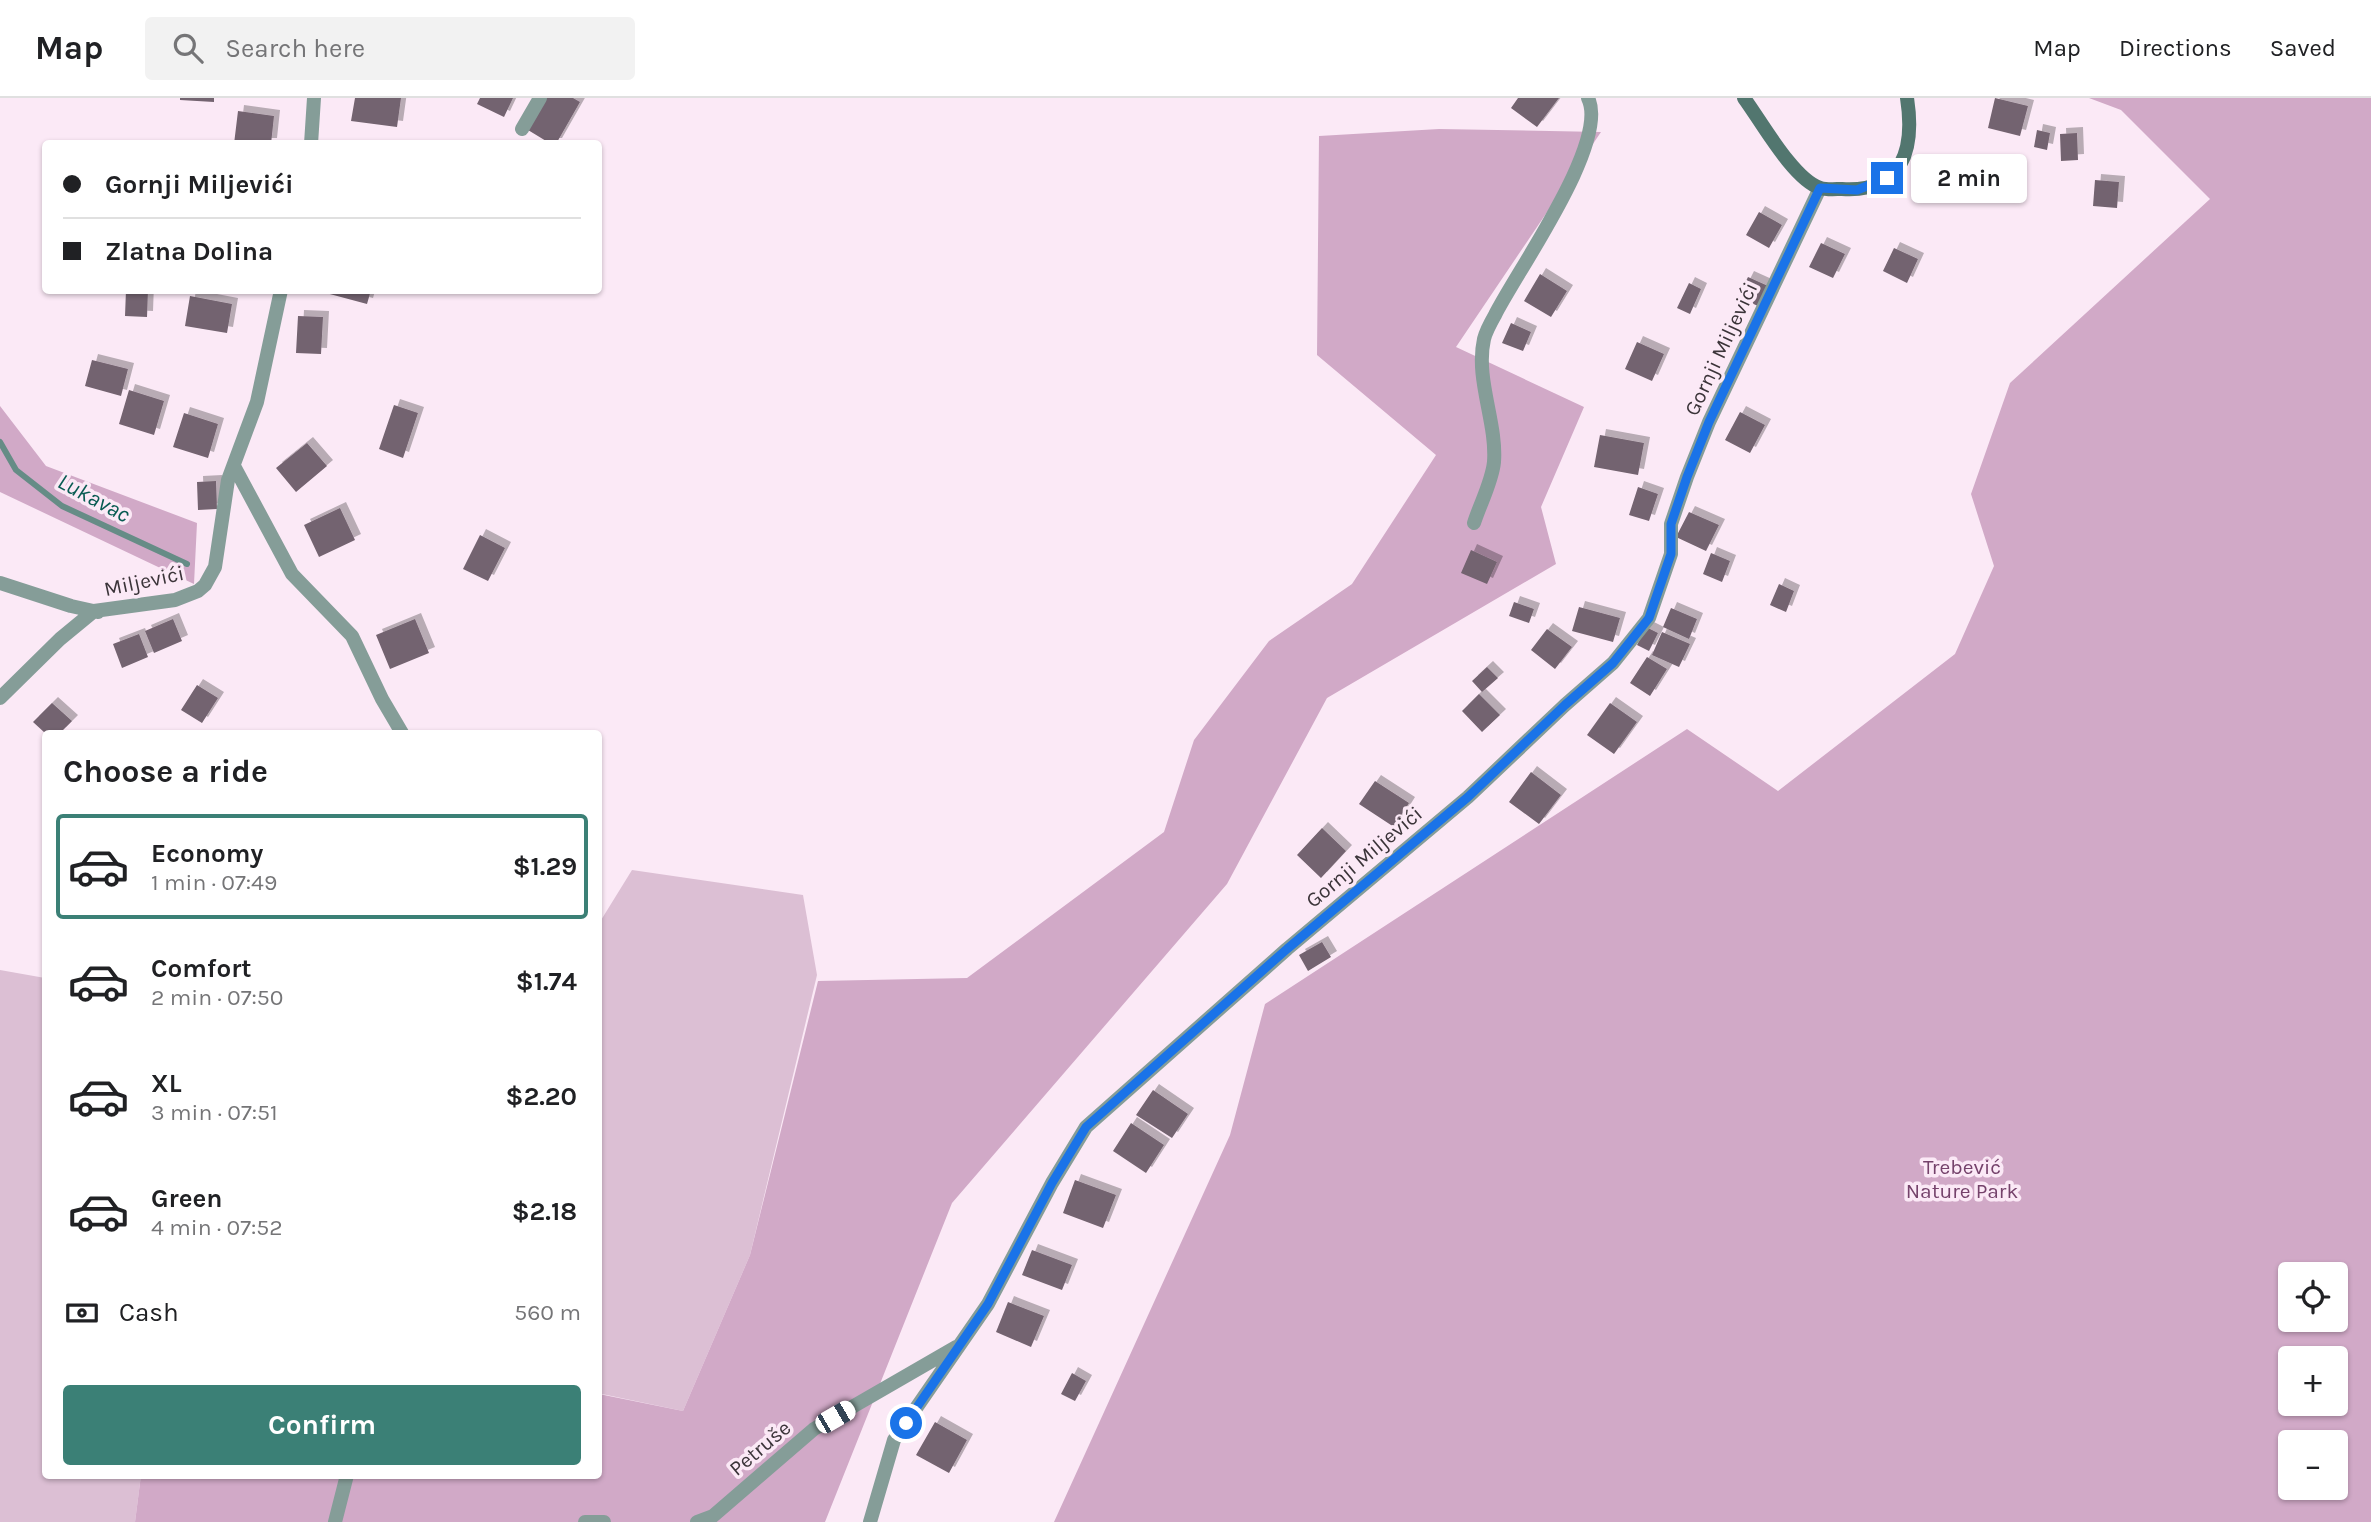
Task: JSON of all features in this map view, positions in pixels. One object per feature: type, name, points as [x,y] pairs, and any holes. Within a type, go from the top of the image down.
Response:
[{"type":"main road","points":[[1744,98],[1776,146],[1798,172],[1820,188],[1857,190],[1887,178],[1897,169],[1907,153],[1910,132],[1907,98]]},
{"type":"street","points":[[312,140],[314,98]]},
{"type":"street","points":[[523,129],[540,98]]},
{"type":"street","points":[[1474,523],[1494,464],[1494,444],[1483,367],[1484,339],[1575,174],[1592,124],[1588,98]]},
{"type":"street","name":"Gornji Miljevići","points":[[870,1522],[894,1440],[988,1304],[1052,1183],[1086,1127],[1287,949],[1468,797],[1613,663],[1649,618],[1671,554],[1671,524],[1687,477],[1709,422],[1820,188]]},
{"type":"street","name":"Miljevići","points":[[0,698],[60,639],[94,611],[175,600],[205,585],[215,567],[224,500],[257,402],[280,294]]},
{"type":"street","points":[[234,466],[292,575],[352,636],[400,730]]},
{"type":"street","points":[[0,583],[71,606],[99,612]]},
{"type":"street","name":"Petruše","points":[[697,1522],[713,1516],[814,1429],[960,1345]]},
{"type":"street","points":[[335,1522],[346,1479]]},
{"type":"street","points":[[586,1522],[604,1522]]},
{"type":"shaded area","points":[[632,870],[803,895],[817,975],[750,1255],[683,1411],[602,1394],[602,919]]},
{"type":"shaded area","points":[[0,970],[42,977],[42,1479],[140,1479],[135,1522],[0,1522]]},
{"type":"green space","name":"Trebević Nature Park","points":[[2089,98],[2371,98],[2371,1522],[1054,1522],[1230,1135],[1265,1004],[1687,729],[1778,791],[1955,654],[1994,566],[1971,494],[2010,383],[2210,199],[2121,110]]},
{"type":"green space","points":[[1439,129],[1601,132],[1456,347],[1584,407],[1541,507],[1556,564],[1327,698],[1227,884],[952,1203],[825,1522],[135,1522],[140,1479],[602,1479],[602,1395],[683,1411],[750,1255],[818,981],[967,978],[1164,832],[1194,740],[1269,641],[1352,584],[1436,455],[1317,355],[1319,136]]},
{"type":"green space","points":[[0,406],[46,466],[197,523],[194,584],[0,492]]},
{"type":"building","points":[[214,98],[214,102],[180,100]]},
{"type":"building","points":[[355,98],[401,98],[397,127],[351,121]]},
{"type":"building","points":[[480,98],[513,98],[504,117],[477,104]]},
{"type":"building","points":[[546,98],[573,98],[580,102],[558,140],[544,140],[528,130]]},
{"type":"building","points":[[1518,98],[1559,98],[1537,127],[1511,108]]},
{"type":"building","points":[[1995,98],[2028,106],[2020,136],[1988,128]]},
{"type":"building","points":[[238,111],[274,116],[271,140],[234,140]]},
{"type":"building","points":[[2037,130],[2050,133],[2047,150],[2034,147]]},
{"type":"building","points":[[2077,133],[2078,160],[2061,161],[2060,134]]},
{"type":"building","points":[[2095,180],[2119,182],[2117,208],[2093,206]]},
{"type":"building","points":[[1759,212],[1782,225],[1769,248],[1746,235]]},
{"type":"building","points":[[1821,243],[1845,254],[1833,278],[1809,267]]},
{"type":"building","points":[[1894,248],[1918,259],[1907,283],[1883,271]]},
{"type":"building","points":[[1540,274],[1567,291],[1551,317],[1524,301]]},
{"type":"building","points":[[1748,277],[1768,286],[1758,306],[1738,297]]},
{"type":"building","points":[[1689,283],[1701,289],[1690,314],[1677,308]]},
{"type":"building","points":[[126,294],[148,294],[147,317],[125,316]]},
{"type":"building","points":[[330,294],[370,294],[367,304]]},
{"type":"building","points":[[190,296],[232,304],[227,333],[185,326]]},
{"type":"building","points":[[298,316],[323,317],[321,354],[296,353]]},
{"type":"building","points":[[1511,323],[1531,332],[1523,351],[1502,343]]},
{"type":"building","points":[[1637,342],[1664,354],[1652,381],[1625,369]]},
{"type":"building","points":[[92,360],[128,369],[121,396],[85,386]]},
{"type":"building","points":[[129,390],[164,401],[154,435],[119,424]]},
{"type":"building","points":[[394,405],[418,413],[403,458],[379,449]]},
{"type":"building","points":[[1740,412],[1765,425],[1750,453],[1725,440]]},
{"type":"building","points":[[184,413],[218,424],[208,458],[173,447]]},
{"type":"building","points":[[1600,435],[1644,443],[1638,475],[1594,467]]},
{"type":"building","points":[[307,443],[327,466],[296,492],[276,468]]},
{"type":"building","points":[[216,481],[217,509],[198,510],[197,482]]},
{"type":"building","points":[[1638,487],[1658,494],[1649,521],[1629,515]]},
{"type":"building","points":[[340,508],[355,540],[319,557],[304,525]]},
{"type":"building","points":[[1689,512],[1719,525],[1706,551],[1676,537]]},
{"type":"building","points":[[480,535],[505,548],[488,581],[463,569]]},
{"type":"building","points":[[1471,550],[1497,562],[1487,584],[1461,573]]},
{"type":"building","points":[[1711,553],[1730,561],[1722,582],[1703,574]]},
{"type":"building","points":[[1779,584],[1794,591],[1786,612],[1770,605]]},
{"type":"building","points":[[1514,602],[1534,609],[1529,623],[1509,616]]},
{"type":"building","points":[[1579,607],[1620,618],[1613,642],[1572,631]]},
{"type":"building","points":[[1671,608],[1697,619],[1689,639],[1663,627]]},
{"type":"building","points":[[173,619],[182,641],[154,653],[145,631]]},
{"type":"building","points":[[415,619],[429,653],[390,669],[376,635]]},
{"type":"building","points":[[1646,627],[1658,633],[1649,651],[1637,645]]},
{"type":"building","points":[[1547,629],[1572,647],[1555,669],[1531,650]]},
{"type":"building","points":[[1662,632],[1690,644],[1679,667],[1652,655]]},
{"type":"building","points":[[139,634],[148,657],[122,668],[113,644]]},
{"type":"building","points":[[1647,657],[1667,669],[1650,696],[1630,683]]},
{"type":"building","points":[[1487,667],[1498,678],[1482,692],[1472,681]]},
{"type":"building","points":[[197,685],[218,698],[202,723],[181,710]]},
{"type":"building","points":[[1479,694],[1500,715],[1482,732],[1462,711]]},
{"type":"building","points":[[52,703],[72,721],[63,730],[42,730],[33,722]]},
{"type":"building","points":[[1610,703],[1637,722],[1614,754],[1587,735]]},
{"type":"building","points":[[1531,772],[1561,795],[1539,824],[1509,802]]},
{"type":"building","points":[[1375,781],[1409,803],[1394,827],[1359,804]]},
{"type":"building","points":[[1322,828],[1346,851],[1321,878],[1297,855]]},
{"type":"building","points":[[1322,942],[1331,957],[1308,971],[1299,955]]},
{"type":"building","points":[[1153,1090],[1188,1114],[1172,1138],[1136,1115]]},
{"type":"building","points":[[1131,1123],[1164,1145],[1146,1173],[1113,1151]]},
{"type":"building","points":[[1075,1180],[1116,1195],[1103,1228],[1063,1213]]},
{"type":"building","points":[[1032,1250],[1072,1265],[1062,1290],[1022,1275]]},
{"type":"building","points":[[1008,1302],[1044,1316],[1031,1347],[996,1332]]},
{"type":"building","points":[[1072,1373],[1086,1381],[1075,1401],[1061,1394]]},
{"type":"building","points":[[935,1422],[967,1440],[949,1473],[916,1455]]},
{"type":"waterway","name":"Lukavac","points":[[0,442],[16,470],[62,506],[187,564]]},
{"type":"route","points":[[906,1423],[988,1304],[1052,1183],[1086,1127],[1287,949],[1468,797],[1613,663],[1649,618],[1671,554],[1671,524],[1687,477],[1709,422],[1820,188],[1857,190],[1887,178]]}]
